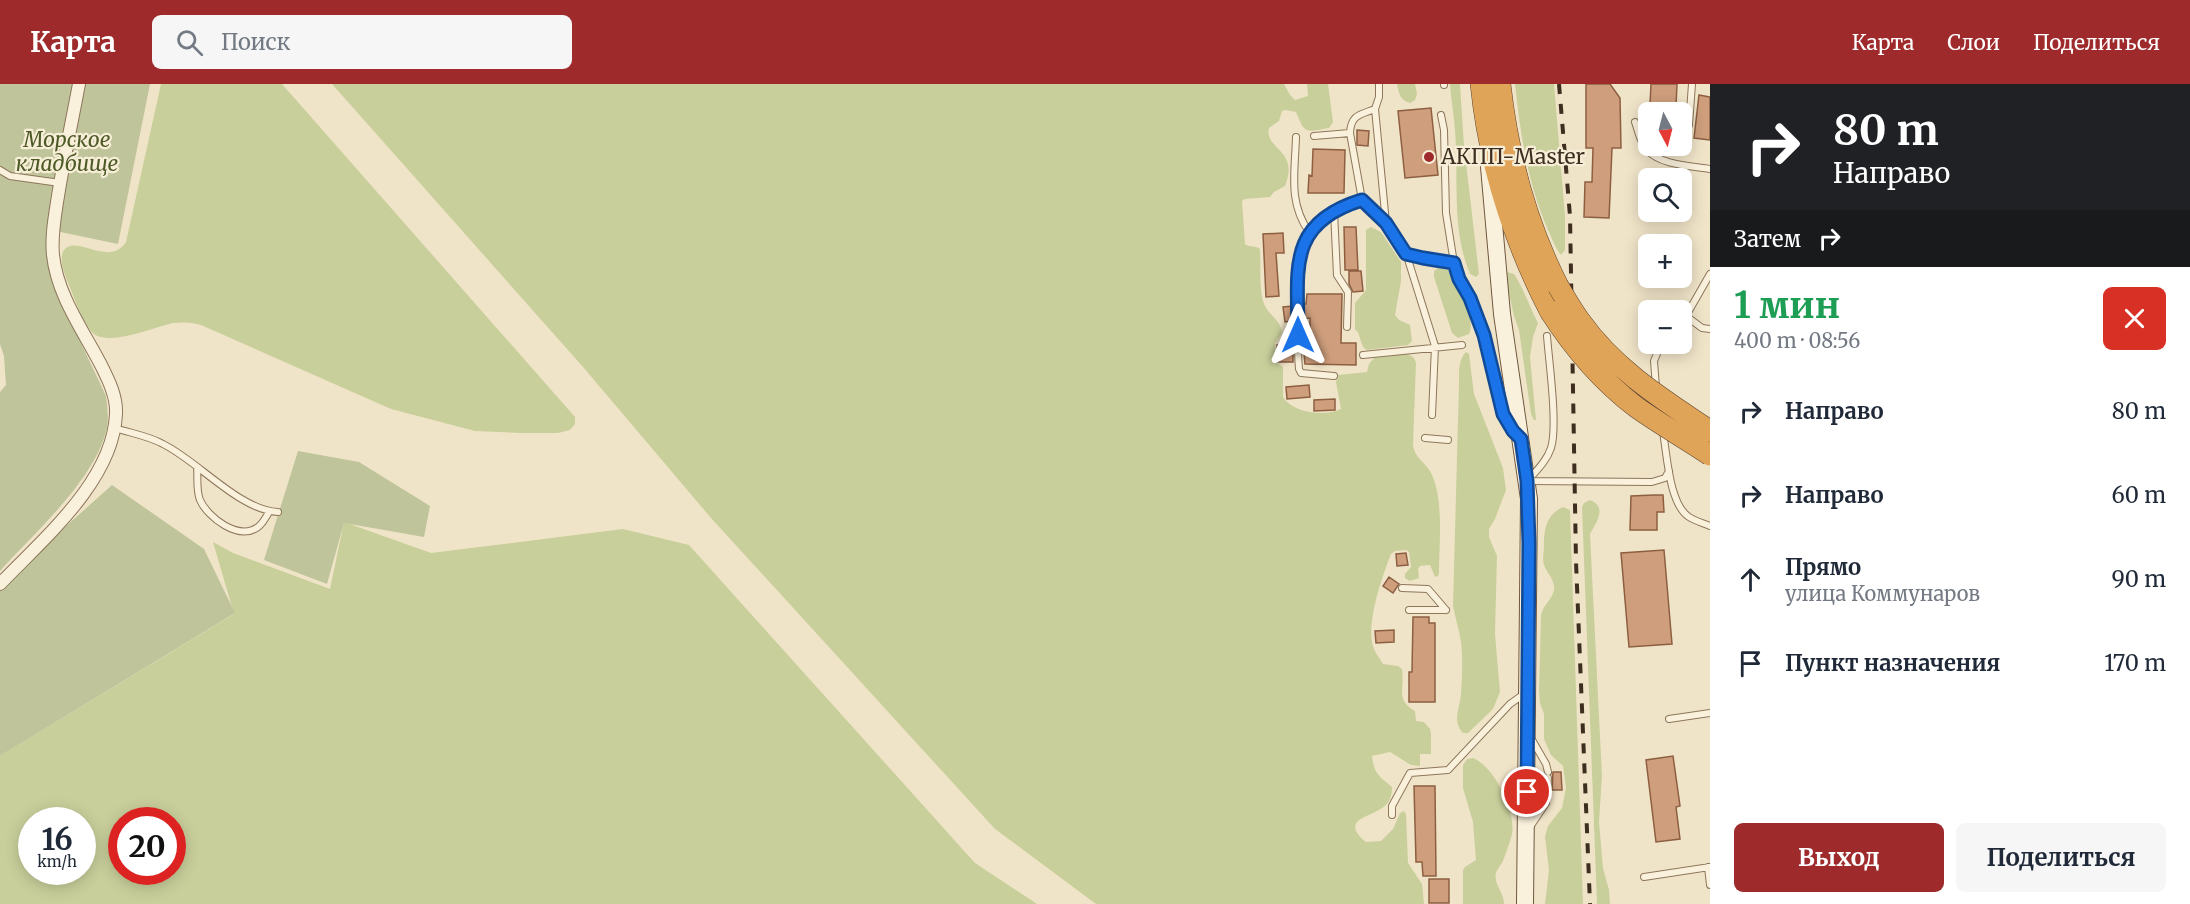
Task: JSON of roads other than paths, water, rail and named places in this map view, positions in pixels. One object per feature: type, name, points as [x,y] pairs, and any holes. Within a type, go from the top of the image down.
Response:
[{"type":"highway","points":[[1481,84],[1487,134],[1507,210],[1524,256],[1550,311],[1581,354],[1612,385],[1636,406],[1710,455]]},
{"type":"highway","points":[[1500,84],[1504,123],[1513,167],[1527,216],[1558,286],[1579,321],[1611,358],[1651,392],[1710,431]]},
{"type":"main road","points":[[1487,134],[1496,260],[1509,369],[1527,481],[1529,543],[1525,904]]},
{"type":"main road","points":[[1496,260],[1510,255],[1524,256]]},
{"type":"street","points":[[0,584],[86,490],[110,446],[115,428],[114,394],[59,283],[53,254],[53,230],[60,183],[79,84]]},
{"type":"lane","points":[[1379,84],[1379,97],[1374,109],[1386,223]]},
{"type":"lane","points":[[1691,102],[1692,84]]},
{"type":"lane","points":[[1374,109],[1354,118],[1351,123],[1350,133],[1362,200],[1386,223],[1406,254],[1435,346],[1432,415]]},
{"type":"lane","points":[[1442,115],[1447,222],[1454,263],[1484,335],[1503,414],[1513,431],[1521,439]]},
{"type":"lane","points":[[1635,122],[1646,149],[1654,155],[1663,160],[1710,169]]},
{"type":"lane","points":[[1314,136],[1350,133]]},
{"type":"lane","points":[[1296,137],[1296,206],[1300,219],[1309,232]]},
{"type":"lane","points":[[0,170],[10,176],[60,183]]},
{"type":"lane","points":[[1334,376],[1306,375],[1299,369],[1299,256],[1309,232],[1320,220],[1334,211],[1362,200]]},
{"type":"lane","points":[[1334,211],[1337,275],[1348,292],[1347,327]]},
{"type":"lane","points":[[1406,254],[1454,263]]},
{"type":"lane","points":[[1692,304],[1710,274]]},
{"type":"lane","points":[[1692,322],[1702,328],[1710,329]]},
{"type":"lane","points":[[1527,481],[1546,459],[1552,447],[1554,428],[1547,336]]},
{"type":"lane","points":[[1363,355],[1462,345]]},
{"type":"lane","points":[[1657,354],[1654,362],[1659,404]]},
{"type":"lane","points":[[1661,415],[1674,494],[1683,512],[1710,526]]},
{"type":"lane","points":[[115,428],[163,443],[245,501],[269,512],[278,512]]},
{"type":"lane","points":[[1425,438],[1448,440]]},
{"type":"lane","points":[[197,467],[198,493],[201,501],[206,510],[221,523],[239,531],[248,531],[257,528],[269,512]]},
{"type":"lane","points":[[1527,481],[1652,482],[1665,478],[1669,470]]},
{"type":"lane","points":[[1402,588],[1428,589],[1446,610],[1409,610]]},
{"type":"lane","points":[[1392,815],[1392,806],[1410,773],[1448,770],[1510,704],[1527,693]]},
{"type":"lane","points":[[1669,719],[1710,713]]},
{"type":"lane","points":[[1526,832],[1546,803],[1548,775],[1538,748],[1528,733]]},
{"type":"lane","points":[[1644,877],[1709,867],[1710,885]]},
{"type":"railway","points":[[1559,84],[1570,216],[1576,562],[1590,904]]},
{"type":"place","name":"АКПП-Master","points":[[1429,157]]},
{"type":"park label","name":"Морское кладбище","points":[[67,152]]}]
